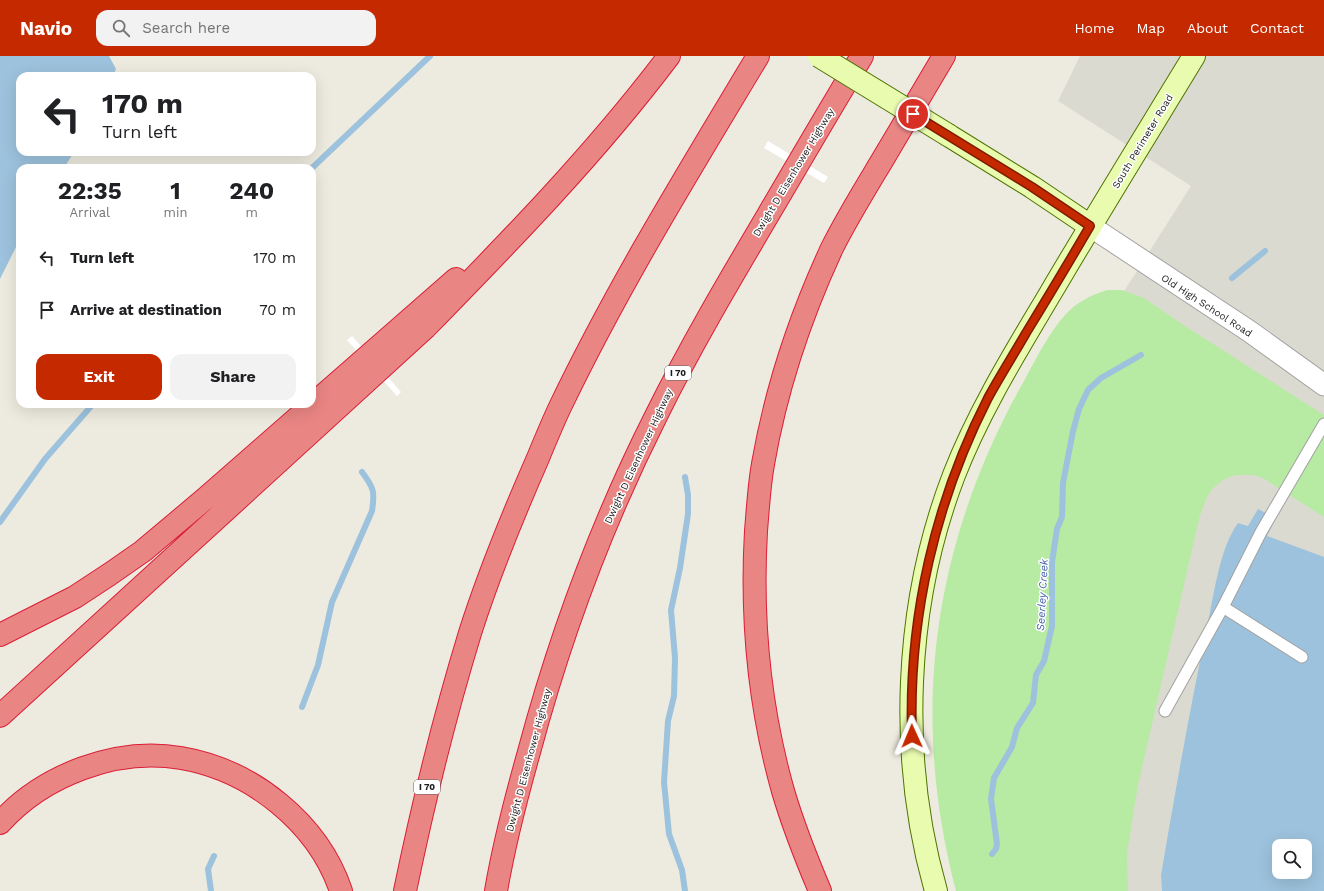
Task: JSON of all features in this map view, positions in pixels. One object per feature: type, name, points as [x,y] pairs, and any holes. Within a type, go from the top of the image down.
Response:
[{"type":"highway","points":[[0,716],[400,352],[491,260],[554,193],[623,114],[669,56]]},
{"type":"highway","name":"I 70","points":[[405,891],[428,784],[470,633],[515,510],[559,408],[623,285],[758,56]]},
{"type":"highway","name":"Dwight D Eisenhower Highway","points":[[496,891],[522,777],[542,704],[584,580],[626,479],[655,416],[720,296],[862,56]]},
{"type":"highway","points":[[820,891],[801,846],[783,791],[765,714],[756,645],[754,586],[758,507],[762,465],[777,399],[789,356],[817,283],[853,208],[944,56]]},
{"type":"highway","points":[[316,401],[554,193]]},
{"type":"highway","points":[[0,635],[75,597],[143,551],[206,498],[308,408]]},
{"type":"highway","points":[[0,823],[12,810],[30,795],[57,779],[91,765],[119,758],[150,756],[180,758],[209,765],[238,776],[269,795],[285,808],[311,836],[322,852],[337,880],[341,891]]},
{"type":"street","points":[[819,56],[1032,187],[1090,226]]},
{"type":"street","name":"South Perimeter Road","points":[[936,891],[924,841],[916,796],[912,722],[912,689],[917,632],[923,590],[938,522],[952,480],[988,398],[1090,226],[1194,56]]},
{"type":"street","name":"Old High School Road","points":[[1090,226],[1249,331],[1324,385]]},
{"type":"lane","points":[[1166,711],[1262,532],[1324,424]]},
{"type":"lane","points":[[1223,607],[1302,657]]},
{"type":"shaded area","points":[[1080,56],[1324,56],[1324,891],[1006,891],[1093,340],[1191,186],[1058,101]]},
{"type":"green space","points":[[1108,290],[1122,290],[1144,298],[1324,415],[1324,517],[1263,478],[1254,475],[1235,475],[1223,480],[1212,489],[1206,499],[1200,515],[1138,785],[1127,853],[1128,891],[956,891],[942,824],[934,758],[933,693],[938,629],[950,566],[968,503],[993,442],[1040,351],[1053,330],[1068,312],[1087,298]]},
{"type":"water","points":[[0,56],[109,56],[116,69],[115,72],[16,72],[16,156],[72,156],[66,164],[16,164],[16,247],[0,279]]},
{"type":"water","points":[[1258,509],[1276,518],[1267,536],[1324,557],[1324,891],[1162,891],[1161,875],[1218,573],[1226,546],[1238,523],[1248,526]]},
{"type":"pier","points":[[768,141],[828,177],[824,183],[764,148]]},
{"type":"pier","points":[[352,336],[401,392],[397,396],[347,340]]},
{"type":"waterway","points":[[316,164],[430,56]]},
{"type":"waterway","name":"Seerley Creek","points":[[1232,278],[1265,251]]},
{"type":"waterway","name":"Seerley Creek","points":[[992,854],[996,849],[997,844],[991,799],[994,778],[1012,747],[1017,728],[1033,703],[1036,675],[1044,661],[1052,626],[1052,562],[1057,529],[1062,517],[1063,483],[1073,431],[1079,409],[1088,390],[1101,378],[1141,355]]},
{"type":"waterway","points":[[0,522],[45,459],[90,408]]},
{"type":"waterway","points":[[302,707],[318,665],[332,602],[372,511],[373,490],[362,472]]},
{"type":"waterway","points":[[685,477],[688,495],[688,514],[680,568],[671,610],[675,658],[674,696],[668,721],[664,782],[669,834],[682,870],[685,891]]},
{"type":"waterway","points":[[211,891],[208,869],[214,856]]},
{"type":"route","points":[[912,736],[912,689],[919,611],[930,554],[938,522],[949,490],[962,455],[988,398],[1090,226],[1032,187],[913,114]]}]
